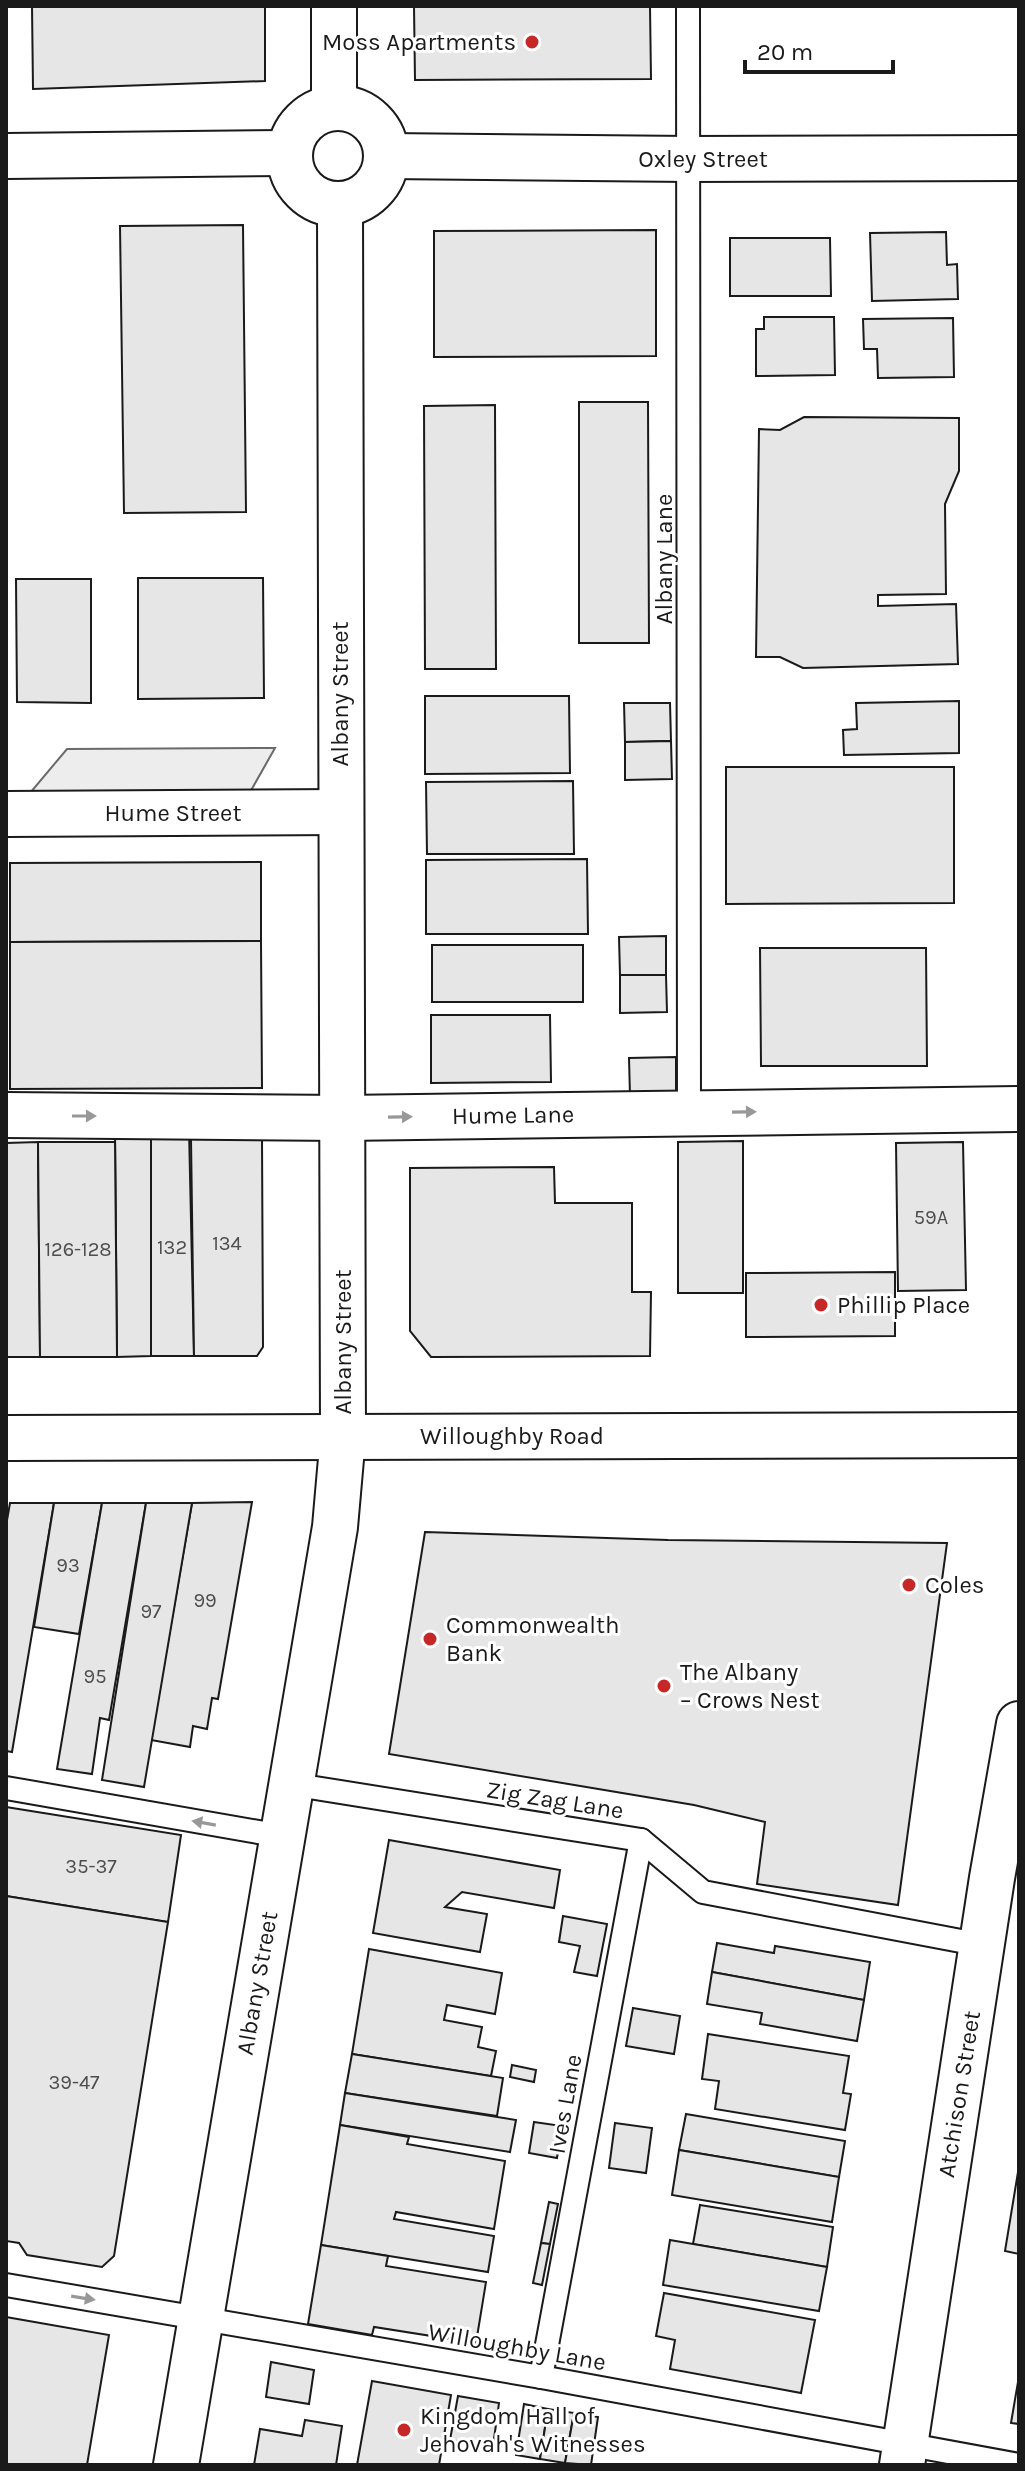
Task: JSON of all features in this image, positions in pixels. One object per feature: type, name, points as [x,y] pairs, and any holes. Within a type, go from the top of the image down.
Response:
[{"type":"street","points":[[334,6],[334,108]]},
{"type":"street","points":[[334,108],[354,110],[371,120],[382,136],[387,156],[384,174],[373,189],[358,201],[340,205],[321,201],[304,191],[293,174],[289,153],[294,136],[304,122],[318,112],[334,108]]},
{"type":"street","points":[[6,156],[289,153]]},
{"type":"street","name":"Oxley Street","points":[[387,156],[1019,158]]},
{"type":"street","name":"Albany Street","points":[[176,2465],[335,1527],[343,1436],[340,205]]},
{"type":"street","name":"Hume Street","points":[[6,814],[340,812]]},
{"type":"street","name":"Hume Lane","points":[[6,1115],[343,1118],[1019,1109]]},
{"type":"street","name":"Willoughby Road","points":[[6,1438],[1019,1435]]},
{"type":"street","name":"Atchison Street","points":[[903,2455],[982,1945],[1015,1778],[1019,1724]]},
{"type":"lane","name":"Albany Lane","points":[[688,6],[689,1112]]},
{"type":"lane","name":"Zig Zag Lane","points":[[290,1784],[641,1840],[703,1892],[982,1945]]},
{"type":"lane","points":[[6,1788],[281,1836]]},
{"type":"lane","name":"Ives Lane","points":[[541,2377],[641,1840]]},
{"type":"lane","name":"Willoughby Lane","points":[[6,2285],[541,2377],[903,2455],[1019,2465]]},
{"type":"shaded area","points":[[275,748],[249,794],[30,793],[67,749]]},
{"type":"building","points":[[32,6],[265,6],[265,81],[33,89]]},
{"type":"building","name":"Moss Apartments","points":[[414,6],[650,6],[651,79],[415,80]]},
{"type":"building","points":[[243,225],[246,512],[124,513],[120,226]]},
{"type":"building","points":[[656,230],[656,356],[434,357],[434,231]]},
{"type":"building","points":[[946,232],[947,265],[957,264],[958,299],[872,301],[870,233]]},
{"type":"building","points":[[730,238],[830,238],[831,296],[730,296]]},
{"type":"building","points":[[764,317],[834,317],[835,375],[756,376],[756,329],[764,329]]},
{"type":"building","points":[[953,318],[954,377],[878,378],[877,349],[864,349],[863,319]]},
{"type":"building","points":[[579,402],[648,402],[649,643],[579,643]]},
{"type":"building","points":[[495,405],[496,669],[425,669],[424,406]]},
{"type":"building","points":[[804,417],[959,418],[959,471],[945,504],[946,594],[878,595],[878,606],[956,604],[958,664],[803,668],[780,657],[756,657],[759,429],[780,430]]},
{"type":"building","points":[[138,578],[263,578],[264,698],[138,699]]},
{"type":"building","points":[[16,579],[91,579],[91,703],[17,702]]},
{"type":"building","points":[[425,696],[569,696],[570,773],[425,774]]},
{"type":"building","points":[[959,701],[959,753],[844,755],[843,730],[857,729],[856,703]]},
{"type":"building","points":[[624,703],[670,703],[671,741],[625,742]]},
{"type":"building","points":[[671,741],[672,779],[625,780],[625,742]]},
{"type":"building","points":[[726,767],[954,767],[954,903],[726,904]]},
{"type":"building","points":[[573,781],[574,854],[427,854],[426,782]]},
{"type":"building","points":[[587,859],[588,934],[426,934],[426,860]]},
{"type":"building","points":[[261,862],[261,941],[10,942],[10,863]]},
{"type":"building","points":[[666,936],[666,975],[620,975],[619,937]]},
{"type":"building","points":[[261,941],[262,1088],[10,1089],[10,942]]},
{"type":"building","points":[[432,945],[583,945],[583,1002],[432,1002]]},
{"type":"building","points":[[760,948],[926,948],[927,1066],[761,1066]]},
{"type":"building","points":[[620,975],[666,975],[667,1012],[620,1013]]},
{"type":"building","points":[[431,1015],[550,1015],[551,1082],[431,1083]]},
{"type":"building","points":[[676,1057],[676,1095],[630,1096],[629,1058]]},
{"type":"building","points":[[115,1129],[151,1129],[151,1356],[117,1357]]},
{"type":"building","points":[[151,1129],[189,1129],[194,1356],[151,1356]]},
{"type":"building","points":[[262,1138],[263,1347],[257,1356],[194,1356],[191,1139]]},
{"type":"building","points":[[743,1141],[743,1293],[678,1293],[678,1142]]},
{"type":"building","points":[[38,1142],[40,1357],[6,1357],[6,1143]]},
{"type":"building","points":[[38,1142],[115,1142],[117,1357],[40,1357]]},
{"type":"building","points":[[963,1142],[966,1290],[898,1291],[896,1143]]},
{"type":"building","points":[[554,1167],[555,1203],[632,1203],[632,1292],[651,1292],[650,1356],[431,1357],[410,1331],[410,1168]]},
{"type":"building","name":"Phillip Place","points":[[895,1272],[895,1336],[746,1337],[746,1273]]},
{"type":"building","points":[[252,1502],[218,1699],[212,1698],[207,1729],[193,1726],[190,1747],[151,1740],[192,1503]]},
{"type":"building","points":[[10,1503],[54,1503],[12,1752],[6,1751],[6,1526]]},
{"type":"building","points":[[54,1503],[102,1503],[79,1634],[34,1627]]},
{"type":"building","points":[[102,1503],[146,1503],[109,1720],[100,1718],[92,1774],[57,1769]]},
{"type":"building","points":[[146,1503],[192,1503],[144,1787],[102,1780]]},
{"type":"building","name":"The Albany – Crows Nest","points":[[425,1532],[668,1540],[947,1543],[898,1905],[757,1884],[765,1822],[694,1805],[389,1754]]},
{"type":"building","points":[[6,1807],[181,1835],[168,1922],[6,1896]]},
{"type":"building","points":[[389,1840],[560,1870],[554,1908],[462,1892],[445,1907],[487,1914],[480,1952],[373,1933]]},
{"type":"building","points":[[6,1896],[168,1922],[114,2256],[102,2267],[27,2255],[19,2243],[6,2241]]},
{"type":"building","points":[[563,1916],[607,1924],[597,1976],[574,1972],[580,1946],[559,1942]]},
{"type":"building","points":[[717,1943],[774,1953],[775,1946],[870,1962],[864,2000],[712,1972]]},
{"type":"building","points":[[369,1949],[502,1973],[495,2014],[447,2005],[444,2020],[482,2027],[478,2047],[496,2051],[491,2076],[352,2054]]},
{"type":"building","points":[[712,1972],[864,2000],[857,2041],[760,2024],[762,2013],[707,2004]]},
{"type":"building","points":[[633,2008],[680,2016],[674,2054],[626,2046]]},
{"type":"building","points":[[708,2034],[849,2056],[843,2093],[851,2094],[845,2130],[715,2109],[719,2081],[702,2079]]},
{"type":"building","points":[[352,2054],[503,2078],[497,2116],[345,2093]]},
{"type":"building","points":[[512,2065],[536,2070],[534,2082],[510,2077]]},
{"type":"building","points":[[345,2093],[516,2120],[510,2152],[340,2125]]},
{"type":"building","points":[[686,2114],[845,2141],[839,2177],[679,2150]]},
{"type":"building","points":[[534,2122],[562,2126],[557,2158],[529,2153]]},
{"type":"building","points":[[615,2123],[652,2128],[646,2173],[609,2168]]},
{"type":"building","points":[[340,2125],[409,2137],[407,2144],[505,2161],[494,2229],[396,2212],[394,2219],[494,2236],[488,2272],[321,2245]]},
{"type":"building","points":[[679,2150],[839,2177],[832,2222],[672,2195]]},
{"type":"building","points":[[1019,2172],[1019,2254],[1005,2251]]},
{"type":"building","points":[[549,2202],[558,2204],[550,2244],[541,2243]]},
{"type":"building","points":[[700,2205],[833,2227],[827,2267],[693,2244]]},
{"type":"building","points":[[670,2240],[827,2267],[819,2311],[663,2285]]},
{"type":"building","points":[[541,2243],[550,2244],[542,2285],[533,2283]]},
{"type":"building","points":[[321,2245],[388,2256],[386,2266],[486,2282],[476,2343],[374,2327],[372,2335],[308,2324]]},
{"type":"building","points":[[664,2293],[815,2320],[801,2393],[670,2369],[675,2340],[656,2336]]},
{"type":"building","points":[[6,2317],[109,2335],[87,2465],[6,2465]]},
{"type":"building","points":[[271,2362],[314,2370],[309,2404],[266,2397]]},
{"type":"building","points":[[1019,2376],[1019,2424],[1011,2423]]},
{"type":"building","name":"Kingdom Hall of Jehovah's Witnesses","points":[[372,2381],[451,2395],[439,2465],[357,2465]]},
{"type":"building","points":[[458,2396],[499,2403],[493,2446],[450,2440]]},
{"type":"building","points":[[524,2404],[548,2409],[540,2459],[516,2455]]},
{"type":"building","points":[[548,2409],[574,2413],[565,2463],[540,2459]]},
{"type":"building","points":[[574,2413],[598,2417],[591,2465],[565,2463]]},
{"type":"building","points":[[305,2420],[342,2426],[336,2465],[254,2465],[260,2429],[302,2436]]},
{"type":"place","name":"Moss Apartments","points":[[532,42]]},
{"type":"place","name":"Phillip Place","points":[[821,1305]]},
{"type":"place","name":"Coles","points":[[909,1585]]},
{"type":"place","name":"Commonwealth Bank","points":[[430,1639]]},
{"type":"place","name":"The Albany – Crows Nest","points":[[664,1686]]},
{"type":"place","name":"Kingdom Hall of Jehovah's Witnesses","points":[[404,2430]]}]
